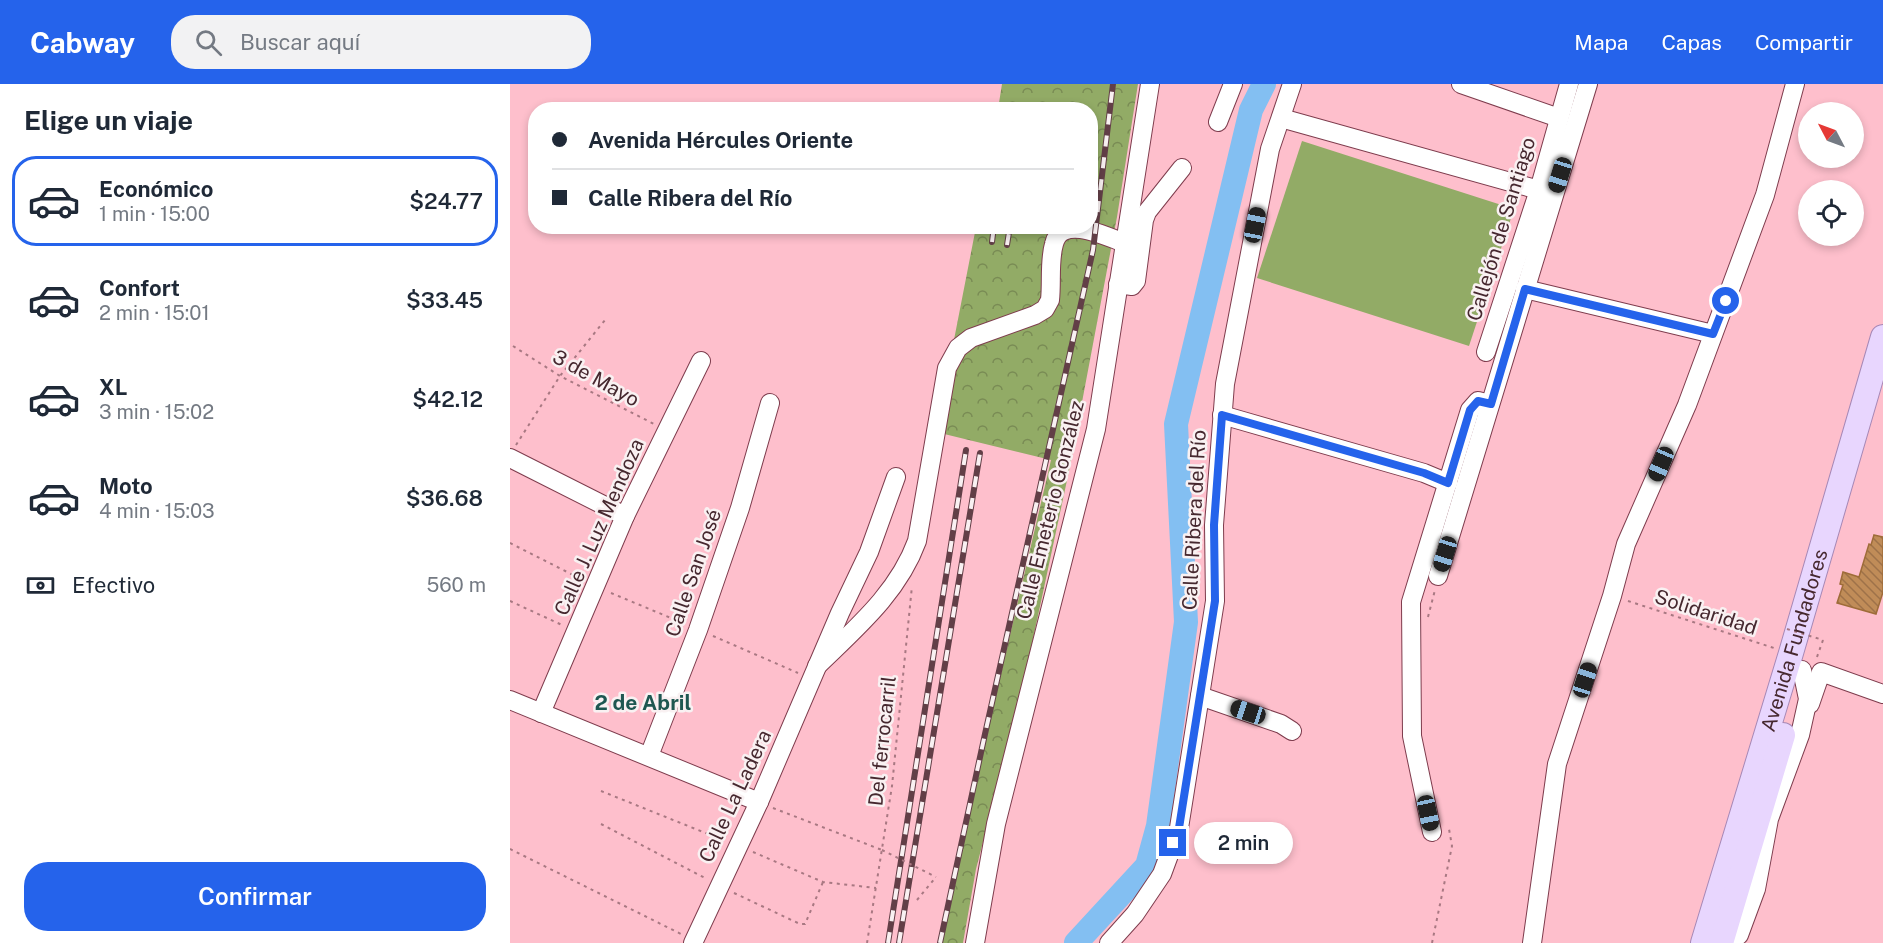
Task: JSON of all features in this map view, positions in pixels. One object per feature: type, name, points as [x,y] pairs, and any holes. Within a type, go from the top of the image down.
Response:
[{"type":"main road","name":"Avenida Fundadores","points":[[1703,943],[1803,661],[1883,337]]},
{"type":"main road","name":"Avenida Fundadores","points":[[1721,943],[1883,393]]},
{"type":"street","name":"Calle Emeterio González","points":[[975,943],[996,824],[1096,429],[1150,84]]},
{"type":"street","points":[[1218,122],[1233,84]]},
{"type":"street","name":"Calle Ribera del Río","points":[[1109,943],[1135,914],[1162,874],[1179,828],[1215,601],[1214,525],[1225,384],[1270,149],[1292,84]]},
{"type":"street","name":"Callejón de Santiago","points":[[1461,84],[1559,118]]},
{"type":"street","name":"Callejón de Santiago","points":[[1486,352],[1539,190],[1569,84]]},
{"type":"street","name":"Callejón de Santiago","points":[[1438,576],[1588,84]]},
{"type":"street","points":[[1532,943],[1557,764],[1612,597],[1626,544],[1687,405],[1765,195],[1795,84]]},
{"type":"street","points":[[1281,118],[1539,190]]},
{"type":"street","points":[[1118,284],[1128,286],[1135,284],[1147,212],[1182,168]]},
{"type":"street","name":"Calle La Ladera","points":[[1098,233],[1124,243]]},
{"type":"street","name":"Calle La Ladera","points":[[817,666],[881,604],[907,566],[917,541],[947,368],[958,348],[971,339],[1035,315],[1045,309],[1050,300],[1054,243],[1060,234]]},
{"type":"street","points":[[1525,289],[1713,334]]},
{"type":"street","name":"Calle J. Luz Mendoza","points":[[541,713],[625,516],[701,361]]},
{"type":"street","points":[[1440,827],[1412,736],[1411,602],[1470,410],[1478,401],[1491,404]]},
{"type":"street","name":"Calle San José","points":[[649,756],[702,619],[740,508],[770,403]]},
{"type":"street","points":[[1222,415],[1424,473],[1448,483]]},
{"type":"street","points":[[513,452],[625,516]]},
{"type":"street","name":"Calle La Ladera","points":[[693,942],[759,802],[869,552],[896,477]]},
{"type":"street","points":[[1800,735],[1808,699],[1803,661]]},
{"type":"street","points":[[1728,943],[1739,935],[1756,889],[1769,819],[1821,672],[1883,694]]},
{"type":"street","points":[[1200,696],[1281,724],[1292,731]]},
{"type":"street","points":[[510,700],[759,802]]},
{"type":"path","points":[[513,452],[560,376],[605,320]]},
{"type":"path","name":"3 de Mayo","points":[[513,346],[560,376],[667,431]]},
{"type":"path","points":[[510,543],[595,586]]},
{"type":"path","name":"Del ferrocarril","points":[[867,943],[892,786],[914,576]]},
{"type":"path","points":[[1428,617],[1438,576]]},
{"type":"path","name":"Solidaridad","points":[[1612,597],[1803,661]]},
{"type":"path","points":[[510,601],[576,632]]},
{"type":"path","points":[[1787,628],[1823,640],[1803,661]]},
{"type":"path","points":[[759,802],[882,850],[936,878],[917,900]]},
{"type":"path","points":[[601,824],[719,886],[800,924],[806,924],[823,882]]},
{"type":"path","points":[[1432,943],[1452,846],[1440,827]]},
{"type":"path","points":[[510,849],[693,942]]},
{"type":"green space","points":[[1002,84],[1138,84],[1117,217],[1069,471],[1021,695],[976,869],[963,943],[938,943],[1051,460],[936,432],[975,234],[1098,234],[1098,102],[999,102]]},
{"type":"green space","points":[[1302,141],[1514,209],[1469,346],[1257,278]]},
{"type":"building","points":[[1874,535],[1883,537],[1883,592],[1876,614],[1837,603],[1843,585],[1840,584],[1843,572],[1859,577]]},
{"type":"waterway","points":[[1076,943],[1147,866],[1158,826],[1186,622],[1176,424],[1251,110],[1264,84]]},
{"type":"railway","points":[[1098,208],[1113,84]]},
{"type":"railway","points":[[992,242],[993,234]]},
{"type":"railway","points":[[1007,245],[1009,234]]},
{"type":"railway","points":[[940,943],[1095,234]]},
{"type":"railway","points":[[888,943],[966,450]]},
{"type":"railway","points":[[899,943],[980,453]]},
{"type":"district","name":"2 de Abril","points":[[643,703]]},
{"type":"route","points":[[1173,843],[1179,828],[1215,601],[1214,525],[1222,415],[1424,473],[1448,483],[1470,410],[1478,401],[1491,404],[1525,289],[1713,334],[1726,301]]}]
